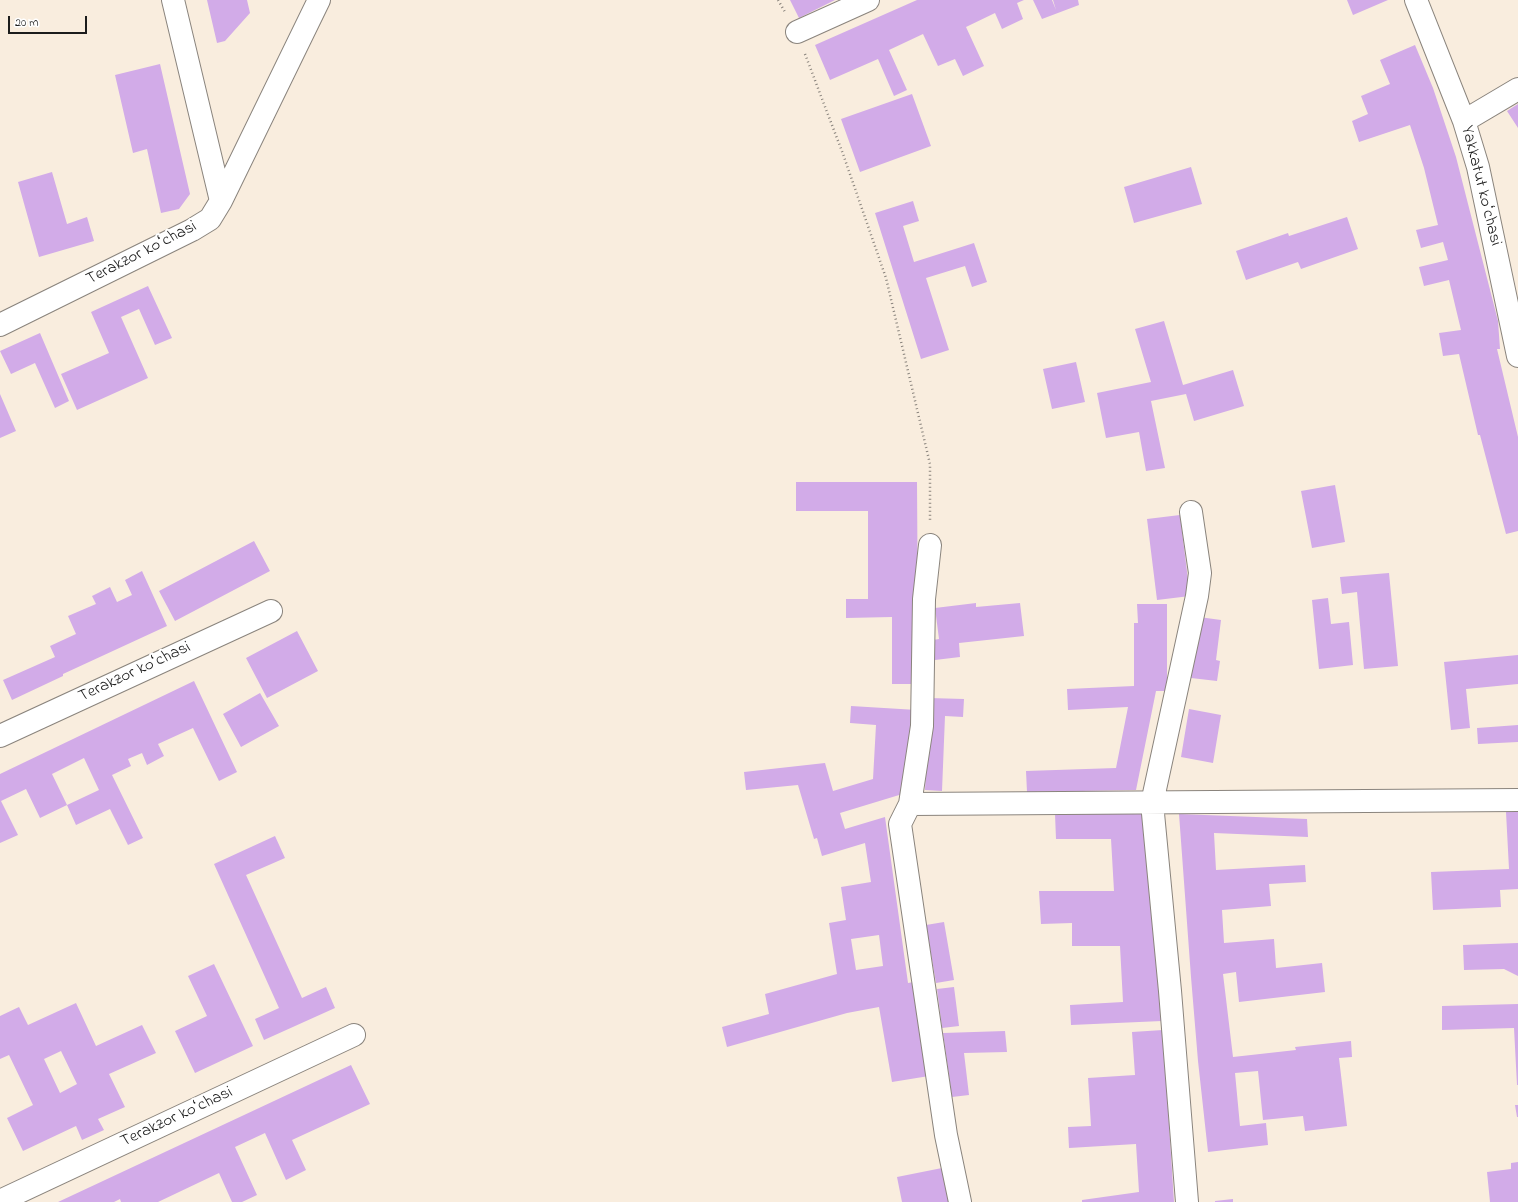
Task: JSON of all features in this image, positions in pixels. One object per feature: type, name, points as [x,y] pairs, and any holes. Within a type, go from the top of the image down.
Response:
[{"type":"street","points":[[173,0],[221,201]]},
{"type":"street","name":"Terakzor koʻchasi","points":[[0,325],[192,230],[210,219],[221,201],[319,0]]},
{"type":"street","points":[[797,32],[868,0]]},
{"type":"street","name":"Yakkatut koʻchasi","points":[[1416,0],[1464,121],[1478,167],[1518,356]]},
{"type":"street","points":[[1464,121],[1518,89]]},
{"type":"street","points":[[1187,1202],[1170,991],[1152,804],[1197,596],[1200,573],[1191,512]]},
{"type":"street","points":[[930,544],[924,599],[922,726],[910,804],[900,824],[946,1135],[960,1202]]},
{"type":"street","name":"Terakzor koʻchasi","points":[[0,736],[271,611]]},
{"type":"street","points":[[910,804],[1152,804],[1518,800]]},
{"type":"street","name":"Terakzor koʻchasi","points":[[0,1201],[354,1035]]},
{"type":"path","points":[[778,0],[797,32],[886,278],[930,464],[930,544]]},
{"type":"building","points":[[207,0],[247,0],[250,13],[225,41],[217,43]]},
{"type":"building","points":[[790,0],[835,0],[799,18]]},
{"type":"building","points":[[917,0],[1024,0],[1017,3],[1023,19],[1002,29],[995,13],[966,27],[984,66],[963,76],[955,59],[938,66],[923,34],[889,50],[907,90],[894,96],[878,59],[830,80],[815,45]]},
{"type":"building","points":[[1033,0],[1052,0],[1056,10],[1053,0],[1078,0],[1079,5],[1042,19]]},
{"type":"building","points":[[1347,0],[1388,0],[1353,15]]},
{"type":"building","points":[[1415,45],[1433,88],[1456,157],[1498,321],[1500,349],[1497,349],[1518,437],[1518,531],[1506,534],[1480,435],[1478,435],[1459,354],[1443,356],[1439,333],[1461,330],[1449,280],[1424,286],[1419,267],[1448,260],[1443,242],[1421,248],[1416,230],[1438,225],[1424,168],[1410,125],[1359,142],[1352,121],[1368,114],[1361,96],[1390,84],[1380,60]]},
{"type":"building","points":[[160,64],[190,194],[179,209],[161,213],[147,149],[133,153],[115,75]]},
{"type":"building","points":[[912,94],[931,146],[860,172],[841,119]]},
{"type":"building","points":[[1518,104],[1518,128],[1507,111]]},
{"type":"building","points":[[1191,167],[1202,204],[1134,223],[1124,187]]},
{"type":"building","points":[[52,172],[67,224],[87,217],[94,241],[39,257],[18,182]]},
{"type":"building","points":[[913,201],[919,221],[903,226],[914,262],[974,243],[987,282],[972,287],[965,266],[926,278],[949,350],[921,359],[875,213]]},
{"type":"building","points":[[1347,217],[1358,249],[1301,269],[1298,262],[1246,280],[1236,251],[1288,233],[1289,236]]},
{"type":"building","points":[[148,286],[172,338],[155,345],[139,309],[121,317],[148,378],[77,410],[61,374],[109,353],[91,312]]},
{"type":"building","points":[[1164,321],[1183,385],[1233,370],[1244,406],[1194,421],[1186,394],[1151,401],[1165,468],[1146,471],[1139,432],[1106,438],[1097,393],[1151,382],[1135,329]]},
{"type":"building","points":[[40,333],[69,401],[55,408],[35,363],[11,374],[0,351]]},
{"type":"building","points":[[1076,362],[1085,402],[1052,409],[1043,369]]},
{"type":"building","points":[[0,394],[16,431],[0,438]]},
{"type":"building","points":[[796,482],[917,482],[918,638],[920,684],[892,684],[892,617],[846,618],[846,599],[868,599],[868,511],[796,511]]},
{"type":"building","points":[[1335,485],[1345,542],[1312,548],[1301,491]]},
{"type":"building","points":[[1180,515],[1190,596],[1157,600],[1147,519]]},
{"type":"building","points":[[254,541],[270,571],[175,621],[159,591]]},
{"type":"building","points":[[142,571],[167,626],[63,674],[63,676],[12,700],[3,680],[55,657],[50,646],[76,634],[68,616],[96,604],[92,596],[110,587],[117,602],[132,595],[125,580]]},
{"type":"building","points":[[1389,573],[1398,666],[1364,669],[1357,592],[1342,594],[1340,577]]},
{"type":"building","points":[[1328,598],[1331,624],[1349,622],[1353,665],[1319,669],[1312,600]]},
{"type":"building","points":[[976,603],[976,607],[1020,603],[1024,636],[959,643],[960,657],[935,660],[933,640],[939,639],[935,608]]},
{"type":"building","points":[[1137,604],[1167,604],[1167,691],[1156,691],[1136,790],[1027,792],[1026,771],[1116,768],[1128,707],[1068,710],[1067,689],[1134,686],[1134,623],[1138,623]]},
{"type":"building","points":[[1199,617],[1221,620],[1216,660],[1220,661],[1217,681],[1191,678]]},
{"type":"building","points":[[297,631],[318,671],[267,698],[246,658]]},
{"type":"building","points":[[1518,655],[1518,684],[1466,689],[1470,728],[1451,730],[1444,662]]},
{"type":"building","points":[[194,681],[237,772],[219,781],[193,728],[158,744],[164,756],[147,765],[142,753],[128,759],[131,766],[112,775],[143,838],[128,845],[110,809],[76,825],[67,805],[40,818],[26,789],[1,801],[18,835],[0,843],[0,774]],"holes":[[[84,758],[99,790],[67,805],[52,774]]]},
{"type":"building","points":[[260,693],[279,726],[241,747],[223,714]]},
{"type":"building","points":[[929,698],[964,699],[963,717],[945,716],[942,791],[925,790]]},
{"type":"building","points":[[851,706],[917,710],[909,792],[840,813],[845,829],[885,817],[908,983],[914,982],[929,1076],[892,1082],[879,1007],[847,1013],[727,1047],[722,1027],[769,1014],[765,994],[837,974],[829,923],[846,920],[841,887],[871,882],[865,843],[822,856],[817,838],[814,839],[798,785],[746,790],[744,772],[825,763],[833,791],[873,779],[876,725],[850,723]],"holes":[[[879,935],[883,966],[856,970],[851,939]]]},
{"type":"building","points":[[1189,709],[1221,715],[1213,763],[1181,757]]},
{"type":"building","points":[[1518,725],[1518,742],[1478,744],[1477,728]]},
{"type":"building","points":[[1506,812],[1518,812],[1518,889],[1500,890],[1501,907],[1433,910],[1431,872],[1509,869]]},
{"type":"building","points":[[1055,814],[1147,814],[1162,1021],[1071,1025],[1070,1005],[1123,1002],[1120,946],[1072,946],[1072,923],[1041,924],[1039,891],[1114,891],[1111,839],[1056,839]]},
{"type":"building","points":[[1179,814],[1307,819],[1308,837],[1214,833],[1216,870],[1305,865],[1306,882],[1269,884],[1271,906],[1222,910],[1224,943],[1274,939],[1276,968],[1322,963],[1325,992],[1239,1002],[1236,972],[1223,974],[1233,1057],[1296,1050],[1295,1047],[1351,1041],[1352,1057],[1339,1058],[1347,1126],[1305,1131],[1303,1116],[1263,1120],[1258,1071],[1235,1073],[1240,1126],[1266,1123],[1268,1145],[1208,1152],[1198,1061]]},
{"type":"building","points":[[275,836],[285,858],[246,875],[302,998],[326,987],[335,1008],[264,1040],[255,1019],[279,1008],[214,864]]},
{"type":"building","points":[[944,922],[954,980],[936,983],[926,925]]},
{"type":"building","points":[[1518,943],[1518,976],[1504,969],[1464,970],[1463,945]]},
{"type":"building","points":[[214,964],[253,1046],[195,1073],[175,1031],[207,1016],[188,976]]},
{"type":"building","points":[[954,987],[959,1026],[942,1028],[937,989]]},
{"type":"building","points":[[76,1003],[96,1046],[142,1025],[156,1053],[109,1074],[125,1107],[98,1119],[104,1130],[82,1140],[76,1126],[23,1151],[7,1118],[33,1105],[9,1055],[0,1059],[0,1016],[19,1007],[28,1025]],"holes":[[[61,1051],[77,1084],[60,1093],[44,1059]]]},
{"type":"building","points":[[1518,1004],[1517,1085],[1514,1028],[1442,1030],[1442,1006]]},
{"type":"building","points":[[1163,1030],[1174,1202],[1082,1202],[1082,1200],[1139,1192],[1136,1144],[1069,1148],[1068,1127],[1091,1126],[1088,1078],[1135,1075],[1132,1032]]},
{"type":"building","points":[[1005,1031],[1007,1052],[964,1053],[969,1095],[952,1097],[943,1033]]},
{"type":"building","points":[[351,1065],[370,1104],[292,1140],[306,1170],[286,1180],[265,1133],[235,1147],[257,1195],[242,1202],[232,1202],[219,1173],[158,1202],[121,1202],[120,1199],[114,1202],[58,1202]]},
{"type":"building","points":[[1515,1105],[1518,1105],[1518,1117],[1517,1117]]},
{"type":"building","points":[[1518,1162],[1518,1202],[1490,1202],[1487,1172],[1511,1169],[1511,1163]]},
{"type":"building","points":[[947,1167],[953,1202],[902,1202],[897,1177]]},
{"type":"building","points":[[1233,1199],[1233,1202],[1215,1202],[1215,1201]]}]
